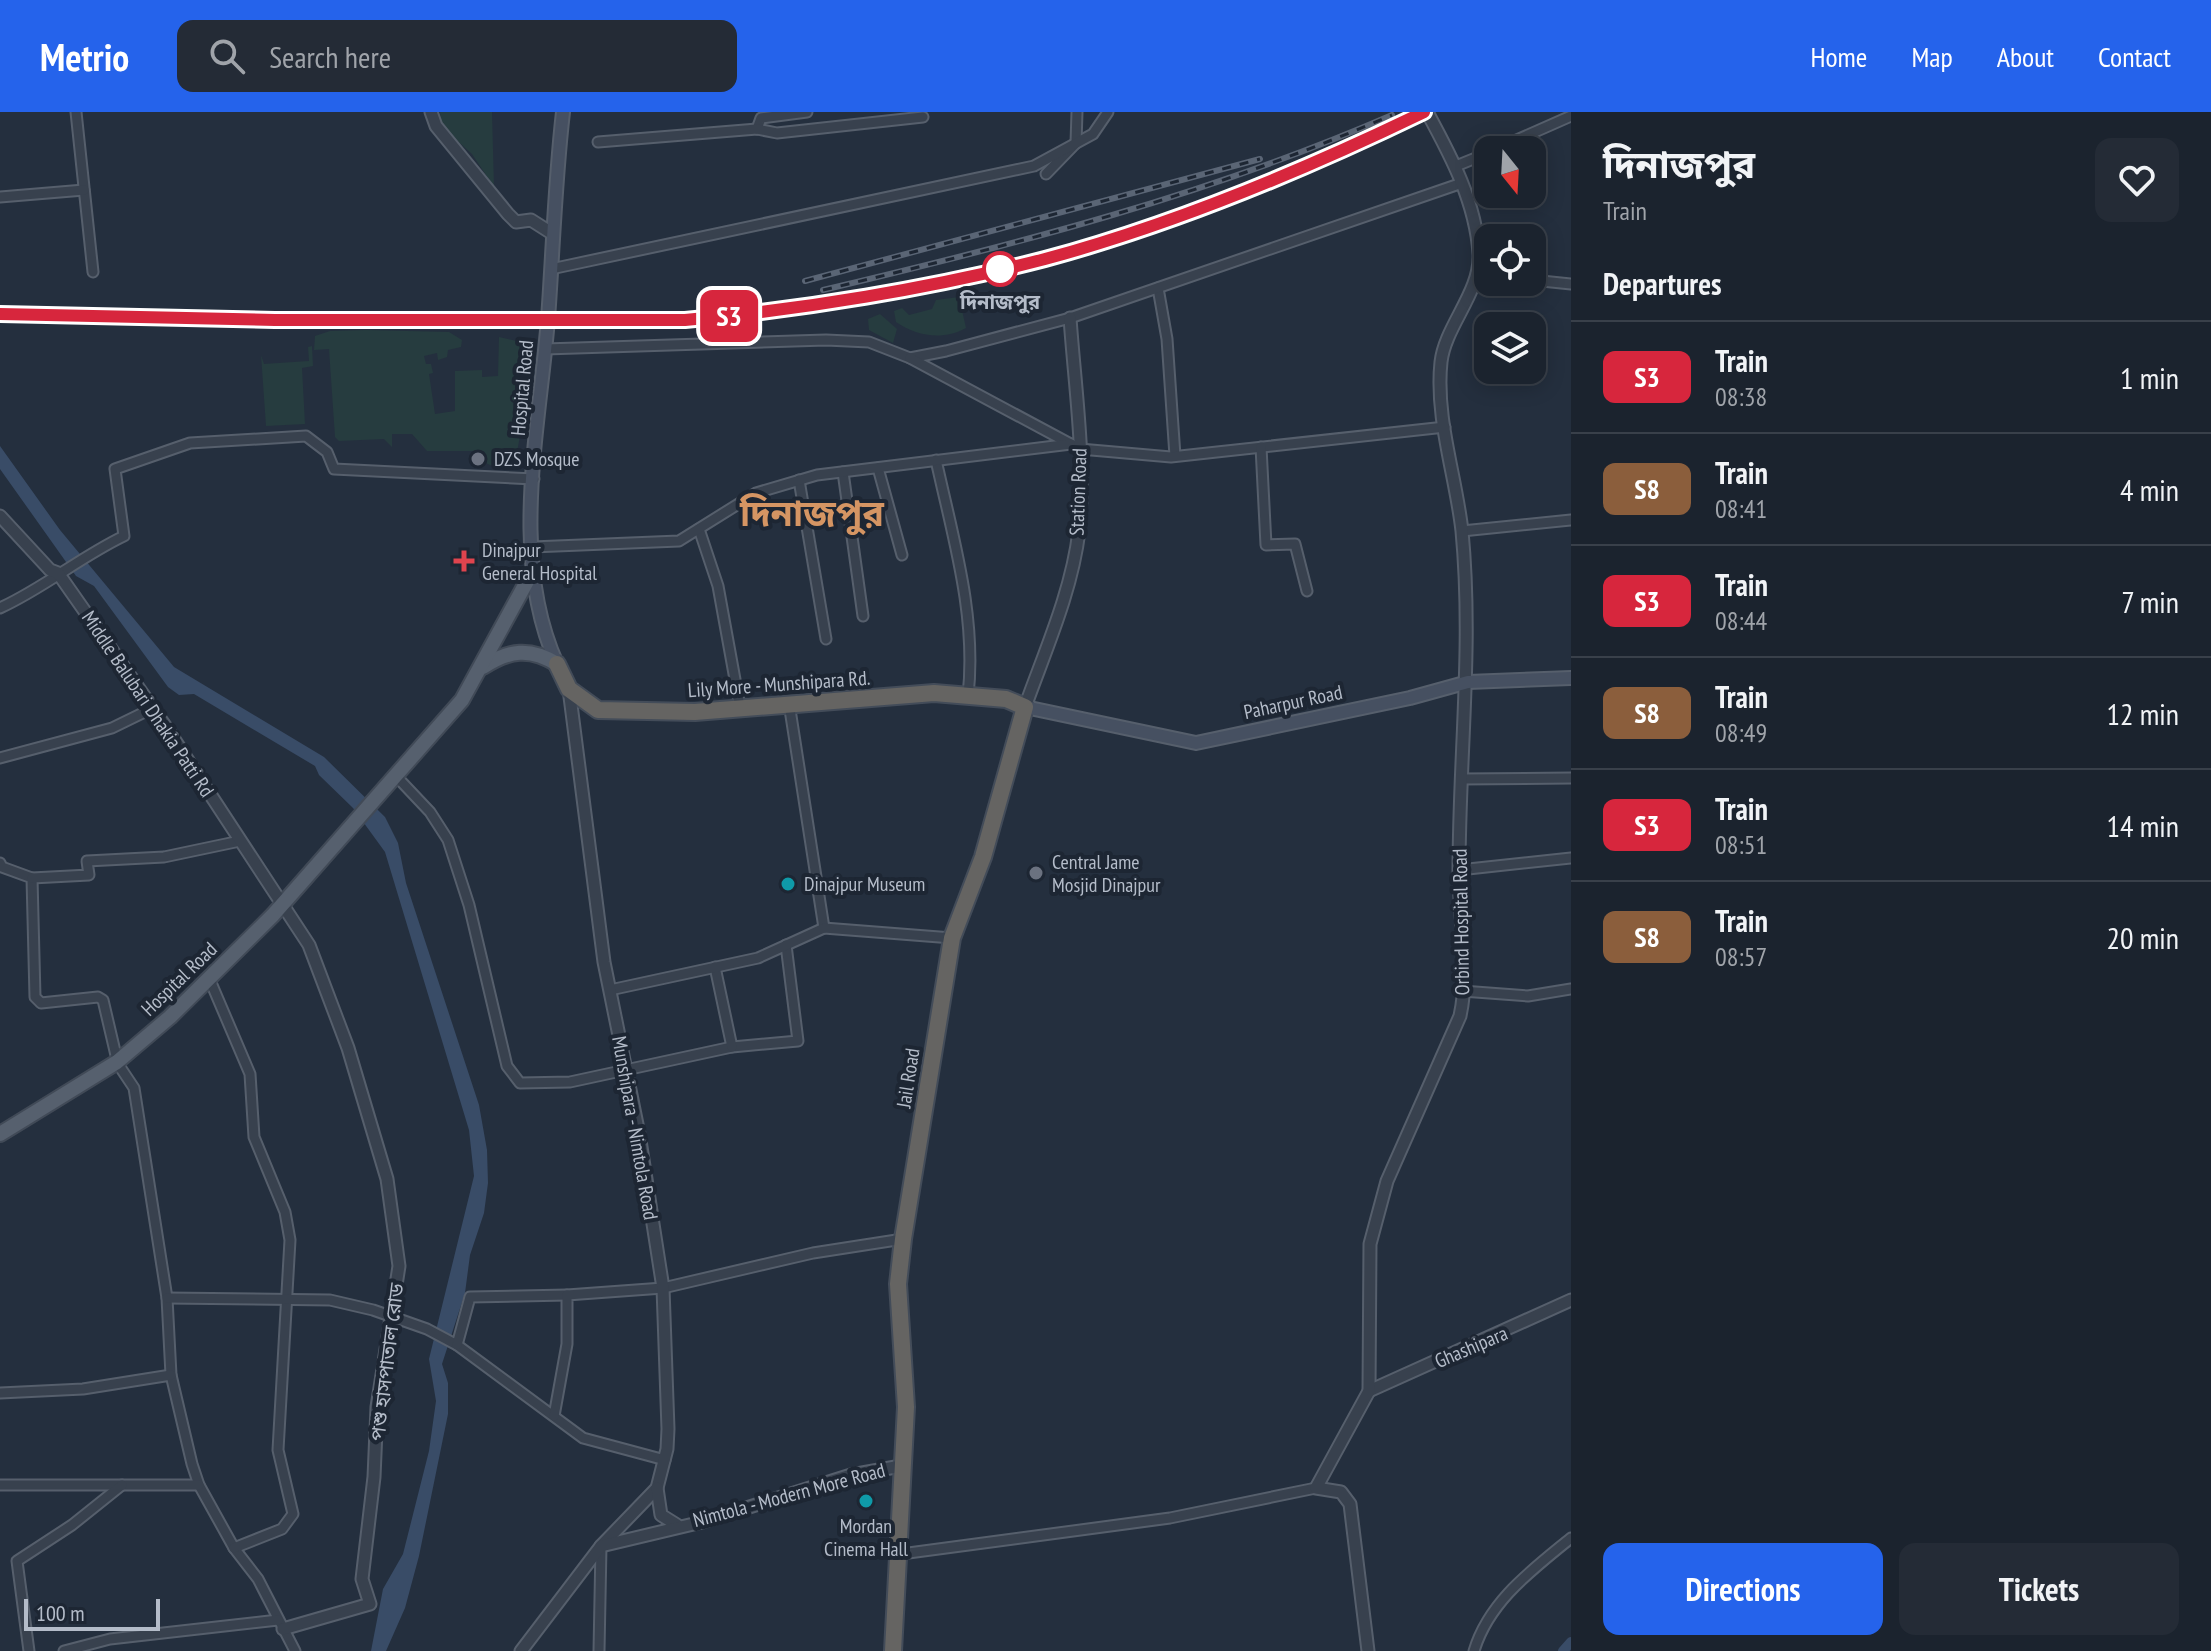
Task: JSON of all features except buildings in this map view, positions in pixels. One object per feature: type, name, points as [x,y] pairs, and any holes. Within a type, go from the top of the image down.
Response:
[{"type":"highway","points":[[557,664],[569,689]]},
{"type":"highway","name":"Lily More - Munshipara Rd.","points":[[569,689],[598,710],[695,712],[934,693],[1006,699],[1025,707]]},
{"type":"highway","name":"Jail Road","points":[[893,1651],[901,1554],[901,1466],[906,1407],[898,1284],[903,1239],[952,938],[983,857],[1025,707]]},
{"type":"main road","name":"Hospital Road","points":[[557,664],[531,574],[534,479],[563,112]]},
{"type":"main road","name":"Hospital Road","points":[[0,1134],[117,1062],[209,978],[282,905],[462,700],[531,574]]},
{"type":"main road","points":[[482,667],[505,654],[520,651],[543,655],[557,664]]},
{"type":"main road","name":"Paharpur Road","points":[[1025,707],[1196,743],[1410,698],[1468,682],[1571,678]]},
{"type":"street","points":[[76,112],[93,272]]},
{"type":"street","points":[[431,112],[436,126],[508,214],[516,222],[531,220],[553,234]]},
{"type":"street","points":[[757,129],[761,118],[807,112]]},
{"type":"street","points":[[849,125],[858,112]]},
{"type":"street","points":[[1046,174],[1076,143],[1077,112]]},
{"type":"street","points":[[551,269],[1034,166],[1093,134],[1108,112]]},
{"type":"street","points":[[1427,112],[1456,166],[1474,235]]},
{"type":"street","points":[[1526,136],[1571,116]]},
{"type":"street","points":[[598,142],[757,129],[777,133],[923,117]]},
{"type":"street","points":[[1456,166],[1474,159]]},
{"type":"street","points":[[910,358],[1070,318],[1462,183]]},
{"type":"street","points":[[0,197],[84,190]]},
{"type":"street","points":[[1546,281],[1571,284]]},
{"type":"street","name":"Orbind Hospital Road","points":[[1369,1391],[1370,1244],[1387,1181],[1460,1016],[1461,779],[1468,682],[1462,531],[1445,427],[1441,360],[1474,283]]},
{"type":"street","points":[[1158,288],[1167,339],[1175,456]]},
{"type":"street","name":"Station Road","points":[[1025,707],[1061,604],[1079,534],[1070,318]]},
{"type":"street","points":[[545,349],[826,340],[869,342],[910,358],[1076,446]]},
{"type":"street","points":[[532,547],[679,541],[756,493],[799,480],[843,472],[1076,446],[1175,456],[1445,427]]},
{"type":"street","points":[[0,608],[47,584],[86,554],[124,536],[115,469],[190,443],[306,436],[327,452],[334,469],[534,479]]},
{"type":"street","points":[[1261,447],[1266,545],[1295,544],[1307,591]]},
{"type":"street","points":[[936,460],[963,586],[973,654],[968,696]]},
{"type":"street","points":[[878,468],[902,555]]},
{"type":"street","points":[[843,472],[863,616]]},
{"type":"street","points":[[799,480],[826,639]]},
{"type":"street","name":"Middle Balubari Dhakia Patti Rd","points":[[0,516],[50,570],[58,573],[153,708],[282,905]]},
{"type":"street","points":[[1462,531],[1571,520]]},
{"type":"street","points":[[699,529],[718,586],[740,707]]},
{"type":"street","name":"Munshipara - Nimtola Road","points":[[521,1651],[601,1546],[657,1488],[665,1460],[668,1408],[663,1288],[610,990],[569,689]]},
{"type":"street","points":[[789,703],[824,928]]},
{"type":"street","points":[[0,758],[112,728],[153,708]]},
{"type":"street","points":[[396,776],[430,812],[448,840],[469,905],[507,1066],[520,1083],[570,1082],[732,1047],[799,1039],[786,945]]},
{"type":"street","points":[[1461,779],[1571,778]]},
{"type":"street","points":[[0,863],[2,867],[32,878],[89,875],[87,861],[164,857],[240,841]]},
{"type":"street","points":[[1459,870],[1571,858]]},
{"type":"street","points":[[32,878],[35,997],[41,1003],[98,997],[103,1000],[117,1062],[134,1088],[167,1298],[171,1375],[199,1485],[234,1548],[258,1579],[295,1651]]},
{"type":"street","name":"পশু হাসপাতাল রোড","points":[[281,1624],[370,1604],[362,1579],[374,1477],[377,1407],[399,1266],[387,1179],[343,1033],[309,945],[282,905]]},
{"type":"street","points":[[610,990],[758,958],[824,928],[952,938]]},
{"type":"street","points":[[715,967],[732,1047]]},
{"type":"street","points":[[209,978],[247,1063],[254,1137],[285,1212],[290,1240],[278,1450],[293,1514],[282,1529],[234,1548]]},
{"type":"street","points":[[1462,991],[1528,996],[1571,989]]},
{"type":"street","points":[[454,1344],[470,1297],[567,1295],[663,1288],[813,1253],[903,1239]]},
{"type":"street","points":[[554,1416],[567,1344],[567,1295]]},
{"type":"street","points":[[167,1298],[330,1300],[390,1316],[427,1329],[454,1344],[583,1438],[665,1460]]},
{"type":"street","name":"Ghashipara","points":[[1369,1391],[1571,1300]]},
{"type":"street","points":[[0,1393],[83,1389],[171,1375]]},
{"type":"street","points":[[1316,1488],[1369,1391]]},
{"type":"street","name":"Nimtola - Modern More Road","points":[[601,1546],[677,1525],[702,1522],[851,1475],[901,1466]]},
{"type":"street","points":[[0,1485],[199,1485]]},
{"type":"street","points":[[29,1651],[17,1561],[72,1525],[122,1485]]},
{"type":"street","points":[[657,1488],[661,1515],[677,1525]]},
{"type":"street","points":[[901,1554],[1170,1518],[1316,1488],[1341,1492],[1350,1504],[1368,1651]]},
{"type":"street","points":[[1474,1651],[1479,1633],[1511,1588],[1571,1538]]},
{"type":"street","points":[[599,1651],[601,1546]]},
{"type":"street","points":[[64,1651],[110,1639],[281,1624]]},
{"type":"green space","points":[[440,112],[492,112],[494,187],[472,154],[441,126]]},
{"type":"green space","points":[[959,297],[966,328],[957,332],[930,335],[912,331],[896,322],[894,311],[902,308],[909,315],[932,309],[936,300]]},
{"type":"green space","points":[[880,314],[897,329],[893,343],[869,330],[868,319]]},
{"type":"green space","points":[[330,331],[449,332],[462,340],[461,347],[448,350],[447,357],[438,360],[437,353],[424,356],[426,364],[431,364],[433,373],[429,374],[435,414],[455,411],[455,371],[482,370],[482,377],[498,376],[499,337],[525,343],[525,409],[515,463],[511,467],[496,468],[486,463],[484,451],[427,451],[412,434],[392,434],[392,447],[384,439],[339,441],[335,437],[329,349],[314,350],[315,336]]},
{"type":"green space","points":[[312,346],[313,366],[302,368],[305,424],[266,426],[261,355],[264,364],[309,361],[308,347]]},
{"type":"water","points":[[0,446],[60,530],[174,667],[324,757],[385,817],[398,843],[406,883],[479,1105],[487,1150],[488,1183],[484,1213],[470,1255],[465,1293],[442,1364],[448,1383],[448,1414],[419,1556],[405,1608],[386,1651],[371,1651],[383,1589],[403,1554],[429,1451],[436,1401],[429,1359],[474,1176],[469,1130],[385,852],[353,808],[319,775],[315,766],[194,694],[179,695],[168,687],[94,586],[76,576],[0,469]]},
{"type":"waterway","points":[[1563,1651],[1571,1642]]},
{"type":"railway","points":[[0,314],[254,320],[685,320],[783,309],[878,294],[1064,250],[1245,190],[1424,112]]},
{"type":"railway","points":[[823,290],[1112,215],[1253,170],[1392,115]]},
{"type":"railway","points":[[805,281],[1260,159]]},
{"type":"train","name":"S3","points":[[0,314],[275,320],[685,320],[729,316],[966,278],[1045,259],[1131,233],[1317,164],[1424,112]]},
{"type":"place","name":"দিনাজপুর","points":[[1000,269]]},
{"type":"place","name":"DZS Mosque","points":[[478,459]]},
{"type":"place","name":"Dinajpur General Hospital","points":[[464,561]]},
{"type":"place","name":"Central Jame Mosjid Dinajpur","points":[[1036,873]]},
{"type":"place","name":"Dinajpur Museum","points":[[788,884]]},
{"type":"place","name":"Mordan Cinema Hall","points":[[866,1501]]},
{"type":"district","name":"দিনাজপুর","points":[[812,513]]}]
